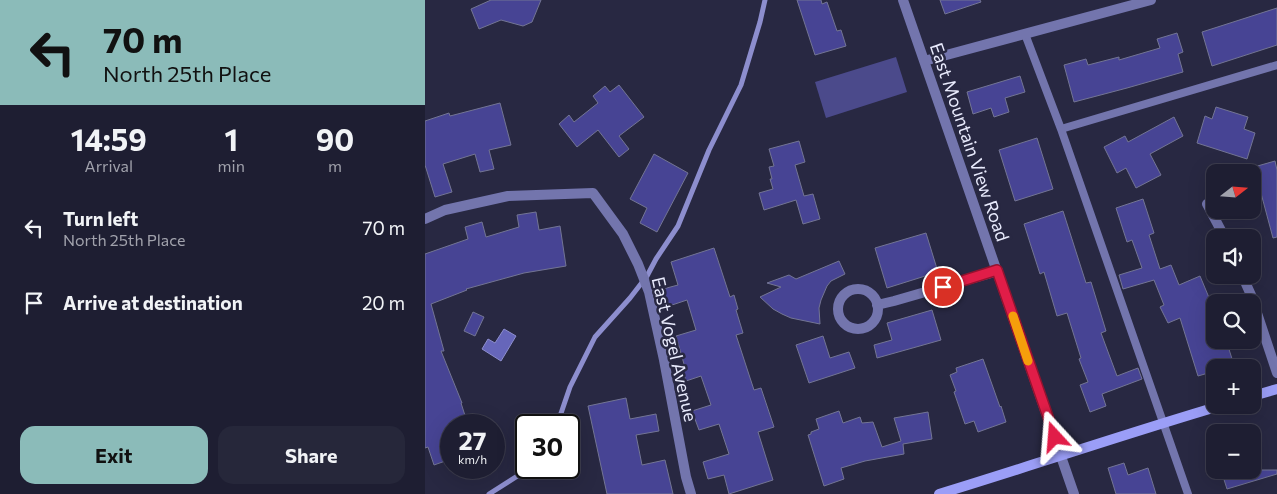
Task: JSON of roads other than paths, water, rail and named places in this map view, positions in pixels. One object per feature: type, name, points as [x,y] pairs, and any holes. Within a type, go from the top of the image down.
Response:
[{"type":"street","name":"East Mountain View Road","points":[[903,0],[1074,494]]},
{"type":"street","points":[[924,61],[1151,0]]},
{"type":"street","name":"East Vogel Avenue","points":[[425,219],[445,210],[508,196],[593,193],[623,234],[649,292],[691,494]]},
{"type":"street","points":[[877,304],[997,270]]},
{"type":"street","points":[[1246,284],[1277,373]]},
{"type":"street","points":[[1261,394],[1277,389]]},
{"type":"street","points":[[939,494],[1206,410]]},
{"type":"lane","points":[[1025,34],[1061,129],[1188,494]]},
{"type":"lane","points":[[1061,129],[1277,65]]},
{"type":"waterway","points":[[561,414],[570,387],[595,337],[647,276],[678,226],[709,150],[741,85],[765,0]]},
{"type":"waterway","points":[[489,494],[515,478]]}]
